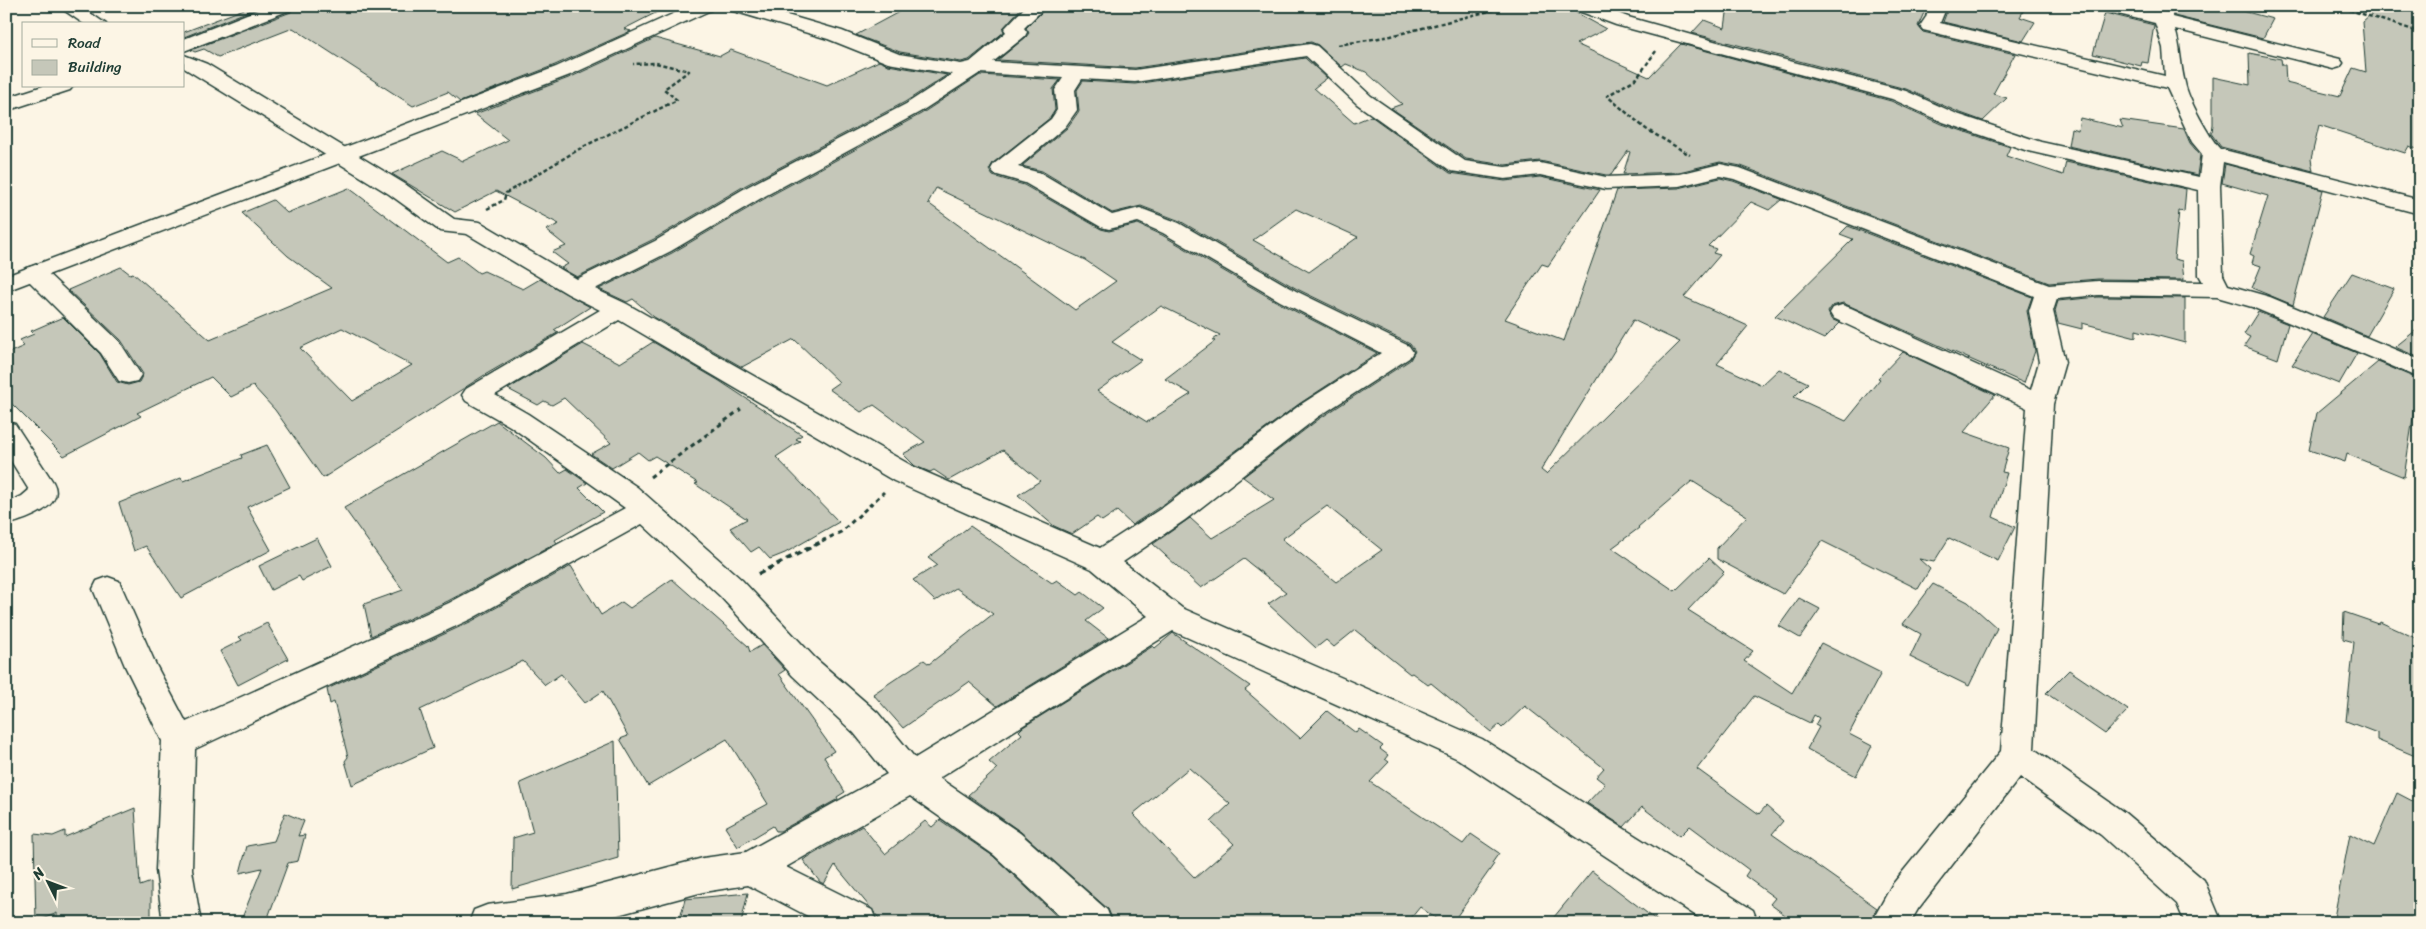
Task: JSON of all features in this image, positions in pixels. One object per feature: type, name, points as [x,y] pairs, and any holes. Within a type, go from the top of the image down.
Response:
[{"type":"street","points":[[67,6],[94,22]]},
{"type":"street","points":[[185,45],[284,6]]},
{"type":"street","points":[[6,284],[341,154],[562,71],[705,6]]},
{"type":"street","points":[[736,6],[835,35],[895,59],[961,70],[976,67],[1135,76],[1310,50],[1364,100],[1459,166],[1505,173],[1540,169],[1606,183],[1679,180],[1720,170],[1740,174],[2047,293],[2098,288],[2218,290],[2261,302],[2420,370]]},
{"type":"street","points":[[576,289],[663,246],[755,192],[914,108],[976,67],[1018,32],[1014,29],[1037,6]]},
{"type":"street","points":[[1582,6],[1622,20],[1803,71],[1899,95],[1950,118],[2035,147],[2209,186]]},
{"type":"street","points":[[1938,6],[1935,18],[1929,26],[2175,84]]},
{"type":"street","points":[[2108,6],[2163,13],[2333,63]]},
{"type":"street","points":[[2163,13],[2172,48],[2175,84],[2202,142],[2212,153],[2358,189],[2420,207]]},
{"type":"street","points":[[185,61],[200,68],[397,189],[448,226],[472,227],[576,289],[618,309],[762,394],[904,474],[1102,561],[1171,617],[1470,749],[1740,923]]},
{"type":"street","points":[[1076,73],[1065,90],[1066,110],[1058,123],[1002,170],[1033,178],[1109,222],[1140,215],[1170,228],[1288,296],[1400,352],[1309,411],[1175,513],[1102,561]]},
{"type":"street","points":[[6,105],[57,88]]},
{"type":"street","points":[[2212,153],[2209,186],[2211,275],[2218,290]]},
{"type":"street","points":[[34,273],[110,346],[128,375]]},
{"type":"street","points":[[1889,923],[1905,897],[2017,756],[2040,404],[2052,362],[2041,311],[2047,293]]},
{"type":"street","points":[[618,309],[577,336],[475,395],[519,420],[636,502],[731,588],[804,667],[866,724],[911,778],[1007,844],[1094,923]]},
{"type":"street","points":[[1842,313],[2040,404]]},
{"type":"street","points":[[6,431],[43,489],[42,495],[32,503],[6,515]]},
{"type":"street","points":[[179,741],[460,611],[636,502]]},
{"type":"street","points":[[108,588],[141,666],[179,741],[174,870],[182,923]]},
{"type":"street","points":[[487,923],[567,917],[703,875],[751,868],[911,778],[1171,617]]},
{"type":"street","points":[[2017,756],[2113,824],[2191,892],[2204,923]]},
{"type":"street","points":[[751,868],[859,923]]},
{"type":"path","points":[[1310,50],[1391,36],[1509,6]]},
{"type":"path","points":[[2337,6],[2420,32]]},
{"type":"path","points":[[1677,35],[1654,53],[1637,78],[1607,96],[1622,112],[1658,139],[1720,170]]},
{"type":"path","points":[[458,225],[504,200],[506,193],[581,148],[677,100],[664,89],[689,71],[656,63],[627,64],[600,54]]},
{"type":"path","points":[[636,502],[762,394]]},
{"type":"path","points":[[731,588],[840,532],[904,474]]},
{"type":"building","points":[[252,6],[261,6],[185,37],[185,32]]},
{"type":"building","points":[[295,6],[669,6],[624,29],[631,31],[555,65],[460,102],[448,92],[413,106],[293,28],[218,57],[204,49],[195,52],[191,50],[291,12]]},
{"type":"building","points":[[910,6],[1023,6],[1003,28],[1004,32],[969,60],[961,62],[900,52],[856,35]]},
{"type":"building","points":[[1048,6],[1571,6],[1575,12],[1606,29],[1576,44],[1649,77],[1681,44],[1891,101],[1942,124],[2010,147],[2006,156],[2063,175],[2066,162],[2186,189],[2184,212],[2179,211],[2174,259],[2182,261],[2184,280],[2098,279],[2049,283],[1741,166],[1720,162],[1679,172],[1623,174],[1630,152],[1628,151],[1611,175],[1606,175],[1540,161],[1505,165],[1466,159],[1391,108],[1402,104],[1366,72],[1346,64],[1342,67],[1318,45],[1311,42],[1135,68],[998,60],[1026,37],[1029,33],[1026,28]]},
{"type":"building","points":[[1728,6],[1927,6],[1918,26],[1923,32],[2015,54],[1993,94],[2007,98],[1983,121],[1906,89],[1692,33],[1704,20],[1725,28]]},
{"type":"building","points":[[1949,6],[1980,10],[1982,6],[2026,6],[2020,17],[2035,22],[2023,41],[1943,22]]},
{"type":"building","points":[[2175,6],[2224,6],[2273,19],[2263,38],[2174,16]]},
{"type":"building","points":[[2380,6],[2408,6],[2420,10],[2420,150],[2409,146],[2405,153],[2319,125],[2311,159],[2313,171],[2221,147],[2210,132],[2212,132],[2213,124],[2213,77],[2250,85],[2249,53],[2281,59],[2282,65],[2285,65],[2286,83],[2340,96],[2353,68],[2366,72],[2362,22]]},
{"type":"building","points":[[2105,13],[2154,25],[2148,63],[2142,62],[2141,66],[2093,54]]},
{"type":"building","points":[[655,38],[720,56],[731,50],[827,85],[879,61],[888,65],[947,75],[905,102],[746,185],[654,239],[577,277],[561,268],[568,264],[552,252],[566,246],[546,230],[559,224],[496,191],[455,212],[392,174],[442,151],[463,161],[508,140],[475,114],[571,77]]},
{"type":"building","points":[[1305,58],[1327,78],[1314,88],[1354,123],[1371,116],[1450,173],[1505,181],[1540,177],[1600,190],[1548,266],[1542,264],[1505,319],[1564,341],[1617,190],[1679,188],[1720,178],[1733,181],[1786,201],[1781,200],[1769,210],[1751,202],[1708,246],[1716,249],[1713,253],[1720,255],[1684,297],[1748,326],[1717,364],[1762,385],[1779,369],[1808,383],[1794,397],[1846,421],[1880,379],[1878,378],[1903,352],[1995,395],[1964,432],[2009,448],[2002,472],[2007,473],[1993,517],[2015,527],[1998,561],[1949,538],[1934,562],[1919,559],[1930,569],[1918,589],[1822,541],[1783,594],[1717,559],[1717,548],[1747,516],[1692,481],[1639,528],[1612,548],[1675,591],[1709,558],[1724,572],[1688,610],[1753,651],[1744,661],[1792,693],[1821,643],[1881,673],[1849,734],[1872,746],[1856,776],[1807,749],[1819,727],[1815,725],[1819,718],[1814,715],[1810,723],[1754,696],[1697,769],[1759,814],[1766,806],[1783,821],[1772,834],[1877,908],[1869,923],[1796,923],[1770,904],[1775,898],[1745,876],[1749,870],[1690,826],[1680,836],[1642,807],[1624,827],[1587,803],[1605,784],[1596,777],[1604,768],[1525,706],[1502,728],[1499,725],[1491,732],[1431,683],[1428,685],[1412,673],[1410,674],[1355,630],[1334,647],[1326,640],[1316,648],[1268,604],[1286,592],[1244,559],[1201,588],[1153,544],[1190,518],[1212,538],[1274,500],[1243,477],[1319,419],[1410,360],[1415,351],[1410,344],[1297,289],[1180,221],[1141,206],[1112,213],[1042,171],[1022,166],[1067,128],[1079,111],[1077,90],[1083,81],[1135,84]],"holes":[[[1296,209],[1358,237],[1309,272],[1253,240]],[[1633,320],[1680,342],[1546,474],[1541,470]],[[1327,506],[1382,550],[1336,582],[1282,539]]]},
{"type":"building","points":[[980,75],[1060,80],[1053,89],[1055,110],[1050,118],[993,163],[989,170],[993,176],[1024,185],[1101,229],[1109,231],[1138,224],[1162,235],[1279,303],[1377,353],[1299,404],[1164,504],[1132,525],[1117,511],[1102,521],[1097,517],[1072,534],[1054,526],[1018,495],[1040,481],[1003,450],[949,480],[934,470],[930,472],[915,466],[903,454],[925,442],[874,405],[861,412],[829,389],[839,382],[794,339],[742,367],[654,317],[633,299],[627,302],[599,289],[672,253],[764,199],[921,114]],"holes":[[[936,188],[1085,260],[1116,281],[1075,310],[928,203]],[[1161,306],[1220,335],[1213,340],[1215,341],[1165,379],[1191,394],[1147,422],[1097,391],[1141,360],[1112,342]]]},
{"type":"building","points":[[2080,118],[2123,128],[2120,120],[2184,129],[2190,143],[2200,155],[2197,175],[2068,146],[2071,128],[2078,130]]},
{"type":"building","points":[[2225,164],[2323,190],[2293,305],[2252,288],[2261,266],[2252,263],[2254,256],[2250,254],[2268,196],[2222,183]]},
{"type":"building","points":[[349,188],[447,262],[458,257],[479,273],[484,271],[523,289],[540,279],[590,307],[554,330],[559,332],[483,376],[323,478],[275,410],[253,386],[231,397],[211,377],[137,413],[141,416],[64,456],[6,398],[6,354],[24,346],[20,340],[34,334],[31,331],[63,317],[100,354],[117,382],[128,385],[139,382],[143,374],[121,340],[68,290],[121,267],[130,274],[133,273],[210,340],[332,288],[288,256],[242,213],[273,200],[287,213]],"holes":[[[342,328],[412,365],[352,401],[300,348]]]},
{"type":"building","points":[[1848,226],[2032,297],[2027,311],[2035,351],[2024,383],[1843,303],[1832,306],[1828,312],[1831,319],[1840,323],[1824,339],[1775,316],[1853,239],[1840,234]]},
{"type":"building","points":[[2352,273],[2394,289],[2367,336],[2323,317]]},
{"type":"building","points":[[2098,297],[2185,298],[2185,343],[2136,330],[2136,337],[2082,323],[2082,329],[2058,323],[2055,311],[2058,301]]},
{"type":"building","points":[[2258,312],[2288,324],[2278,359],[2244,346],[2250,337],[2244,334]]},
{"type":"building","points":[[2420,327],[2420,358],[2395,347]]},
{"type":"building","points":[[2312,334],[2357,353],[2339,384],[2292,365]]},
{"type":"building","points":[[653,342],[718,380],[802,435],[796,439],[800,441],[776,457],[839,522],[785,553],[770,559],[759,547],[751,552],[730,528],[747,519],[695,484],[698,483],[655,456],[648,460],[638,452],[612,468],[591,454],[611,443],[564,398],[552,405],[544,401],[538,405],[508,389],[583,344],[620,363]]},
{"type":"building","points":[[2378,362],[2420,380],[2420,413],[2414,411],[2404,477],[2347,454],[2345,462],[2309,450],[2317,413]]},
{"type":"building","points":[[497,421],[546,458],[560,473],[567,469],[587,483],[579,488],[603,512],[555,540],[557,543],[448,601],[371,636],[364,604],[403,590],[344,508]]},
{"type":"building","points":[[267,445],[290,487],[247,507],[271,550],[181,598],[146,546],[134,551],[119,503],[181,478],[183,481],[242,458],[241,455]]},
{"type":"building","points":[[970,526],[1052,583],[1057,580],[1078,595],[1082,592],[1103,608],[1086,621],[1108,638],[997,706],[969,682],[903,728],[873,694],[924,660],[929,664],[993,614],[956,588],[935,601],[913,580],[937,565],[928,558]]},
{"type":"building","points":[[317,538],[332,566],[302,581],[299,576],[271,590],[259,566]]},
{"type":"building","points":[[571,566],[601,615],[622,602],[630,608],[672,579],[748,646],[750,652],[762,645],[785,670],[779,674],[834,751],[824,757],[845,792],[837,797],[838,799],[780,831],[776,831],[773,826],[738,847],[725,827],[768,804],[727,739],[648,786],[620,739],[628,736],[603,691],[585,703],[561,674],[545,685],[523,661],[420,710],[433,748],[352,785],[345,761],[348,757],[334,702],[330,704],[327,689],[472,621]]},
{"type":"building","points":[[1933,584],[1968,602],[1997,628],[1969,686],[1910,657],[1921,634],[1903,624]]},
{"type":"building","points":[[1799,598],[1820,609],[1800,638],[1779,626]]},
{"type":"building","points":[[2344,612],[2379,624],[2380,622],[2420,640],[2420,758],[2377,740],[2377,733],[2346,721],[2354,642],[2343,639]]},
{"type":"building","points":[[267,623],[288,659],[238,685],[220,651],[242,640],[239,637]]},
{"type":"building","points":[[1173,633],[1250,686],[1245,690],[1300,738],[1327,711],[1356,733],[1359,729],[1383,746],[1380,749],[1388,755],[1385,759],[1389,762],[1370,782],[1463,844],[1471,834],[1499,853],[1492,863],[1494,864],[1452,923],[1442,923],[1420,907],[1407,923],[1114,923],[1108,909],[1021,832],[968,795],[997,769],[989,762],[1022,734],[1019,731],[1023,727],[1153,646],[1155,648]],"holes":[[[1189,768],[1230,804],[1211,822],[1234,844],[1195,878],[1133,814]]]},
{"type":"building","points":[[2069,670],[2128,710],[2105,734],[2046,693]]},
{"type":"building","points":[[615,741],[618,858],[512,889],[513,838],[533,832],[520,783]]},
{"type":"building","points":[[2397,793],[2420,805],[2420,923],[2333,923],[2350,834],[2374,846]]},
{"type":"building","points":[[135,808],[140,886],[151,882],[151,923],[57,923],[57,913],[36,922],[34,834],[53,836],[65,831],[65,837]]},
{"type":"building","points":[[285,813],[304,821],[298,836],[305,835],[298,861],[288,863],[266,923],[240,923],[262,868],[240,873],[247,846],[274,841]]},
{"type":"building","points":[[940,820],[993,856],[1064,923],[883,923],[835,865],[824,884],[820,882],[803,860],[862,826],[885,854],[925,821],[932,827]]},
{"type":"building","points":[[1592,871],[1660,923],[1549,923]]},
{"type":"building","points":[[748,893],[741,923],[679,923],[685,899]]}]
